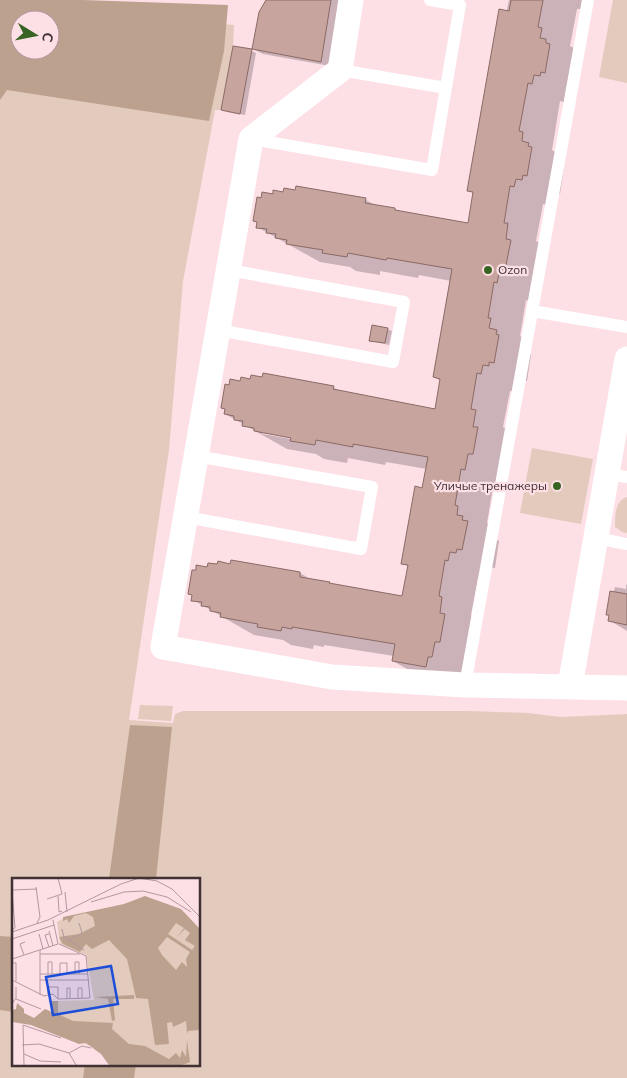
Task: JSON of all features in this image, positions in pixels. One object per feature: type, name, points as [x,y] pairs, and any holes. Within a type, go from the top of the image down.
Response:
[{"type":"street","points":[[351,0],[340,70],[251,139],[163,647],[332,678],[465,685],[627,688]]},
{"type":"street","points":[[570,686],[596,538],[617,476],[627,359]]},
{"type":"lane","points":[[251,139],[432,170],[460,5],[430,0]]},
{"type":"lane","points":[[465,685],[588,0]]},
{"type":"lane","points":[[340,70],[446,88]]},
{"type":"lane","points":[[218,330],[393,362],[404,302],[229,270]]},
{"type":"lane","points":[[532,311],[627,326]]},
{"type":"lane","points":[[186,517],[361,549],[372,487],[196,456]]},
{"type":"lane","points":[[596,538],[627,544]]},
{"type":"shaded area","points":[[0,0],[83,0],[228,5],[224,51],[209,121],[7,90],[0,100]]},
{"type":"shaded area","points":[[613,0],[627,0],[627,83],[599,77]]},
{"type":"shaded area","points":[[0,2],[234,25],[233,46],[221,110],[215,110],[183,281],[169,450],[129,720],[173,723],[175,714],[183,711],[468,711],[528,713],[561,717],[627,714],[627,1078],[0,1078]]},
{"type":"shaded area","name":"Уличые тренажеры","points":[[532,448],[593,459],[581,524],[520,513]]},
{"type":"shaded area","points":[[627,497],[627,533],[615,527],[618,505]]},
{"type":"shaded area","points":[[140,705],[173,706],[171,721],[138,719]]},
{"type":"shaded area","points":[[130,725],[172,727],[156,878],[109,878]]},
{"type":"shaded area","points":[[0,936],[12,937],[12,1012],[0,1010]]},
{"type":"shaded area","points":[[85,1066],[136,1066],[134,1078],[83,1078]]},
{"type":"building","points":[[266,0],[331,0],[321,62],[252,49],[259,12]]},
{"type":"building","points":[[511,0],[543,0],[538,27],[542,28],[540,38],[546,39],[546,43],[550,44],[545,73],[541,72],[540,76],[534,75],[532,84],[528,83],[519,131],[523,132],[522,141],[529,143],[528,146],[532,147],[527,176],[523,175],[522,180],[516,179],[514,187],[510,186],[504,223],[508,223],[506,239],[511,240],[505,270],[500,269],[497,283],[494,282],[488,318],[491,318],[489,328],[497,330],[496,334],[499,335],[494,363],[489,362],[489,366],[483,365],[481,374],[477,373],[471,409],[476,410],[473,427],[478,427],[473,454],[468,454],[465,470],[461,469],[455,505],[458,506],[457,515],[463,516],[462,520],[468,521],[462,550],[457,549],[456,553],[450,552],[448,561],[445,560],[439,596],[442,597],[440,613],[445,614],[440,642],[435,642],[432,657],[428,657],[426,667],[392,661],[395,644],[292,627],[292,629],[282,627],[281,631],[257,627],[258,624],[220,617],[221,613],[210,611],[210,607],[201,606],[202,602],[191,601],[192,595],[188,594],[192,570],[196,570],[196,565],[207,567],[208,563],[217,564],[218,561],[230,564],[231,560],[300,572],[300,577],[402,596],[408,565],[401,564],[415,486],[422,488],[428,457],[353,444],[353,447],[316,440],[315,445],[290,441],[291,438],[254,431],[254,428],[242,426],[243,421],[234,420],[234,416],[224,414],[225,409],[221,408],[225,384],[229,385],[230,379],[240,381],[241,377],[250,379],[251,375],[262,377],[263,373],[334,386],[333,389],[435,409],[440,379],[433,377],[452,269],[348,253],[347,257],[322,253],[323,250],[286,244],[287,240],[275,238],[276,234],[266,233],[267,229],[256,228],[257,222],[253,221],[257,197],[261,198],[262,192],[273,194],[273,190],[283,192],[284,188],[295,190],[296,186],[366,198],[365,203],[468,223],[473,192],[467,191],[499,9],[509,11]]},
{"type":"building","points":[[233,46],[252,49],[240,114],[221,110]]},
{"type":"building","points":[[372,325],[388,328],[385,343],[369,341]]},
{"type":"building","points":[[610,591],[627,594],[627,625],[608,621],[609,615],[606,615]]},
{"type":"place","name":"Ozon","points":[[488,270]]},
{"type":"place","name":"Уличые тренажеры","points":[[557,486]]}]
